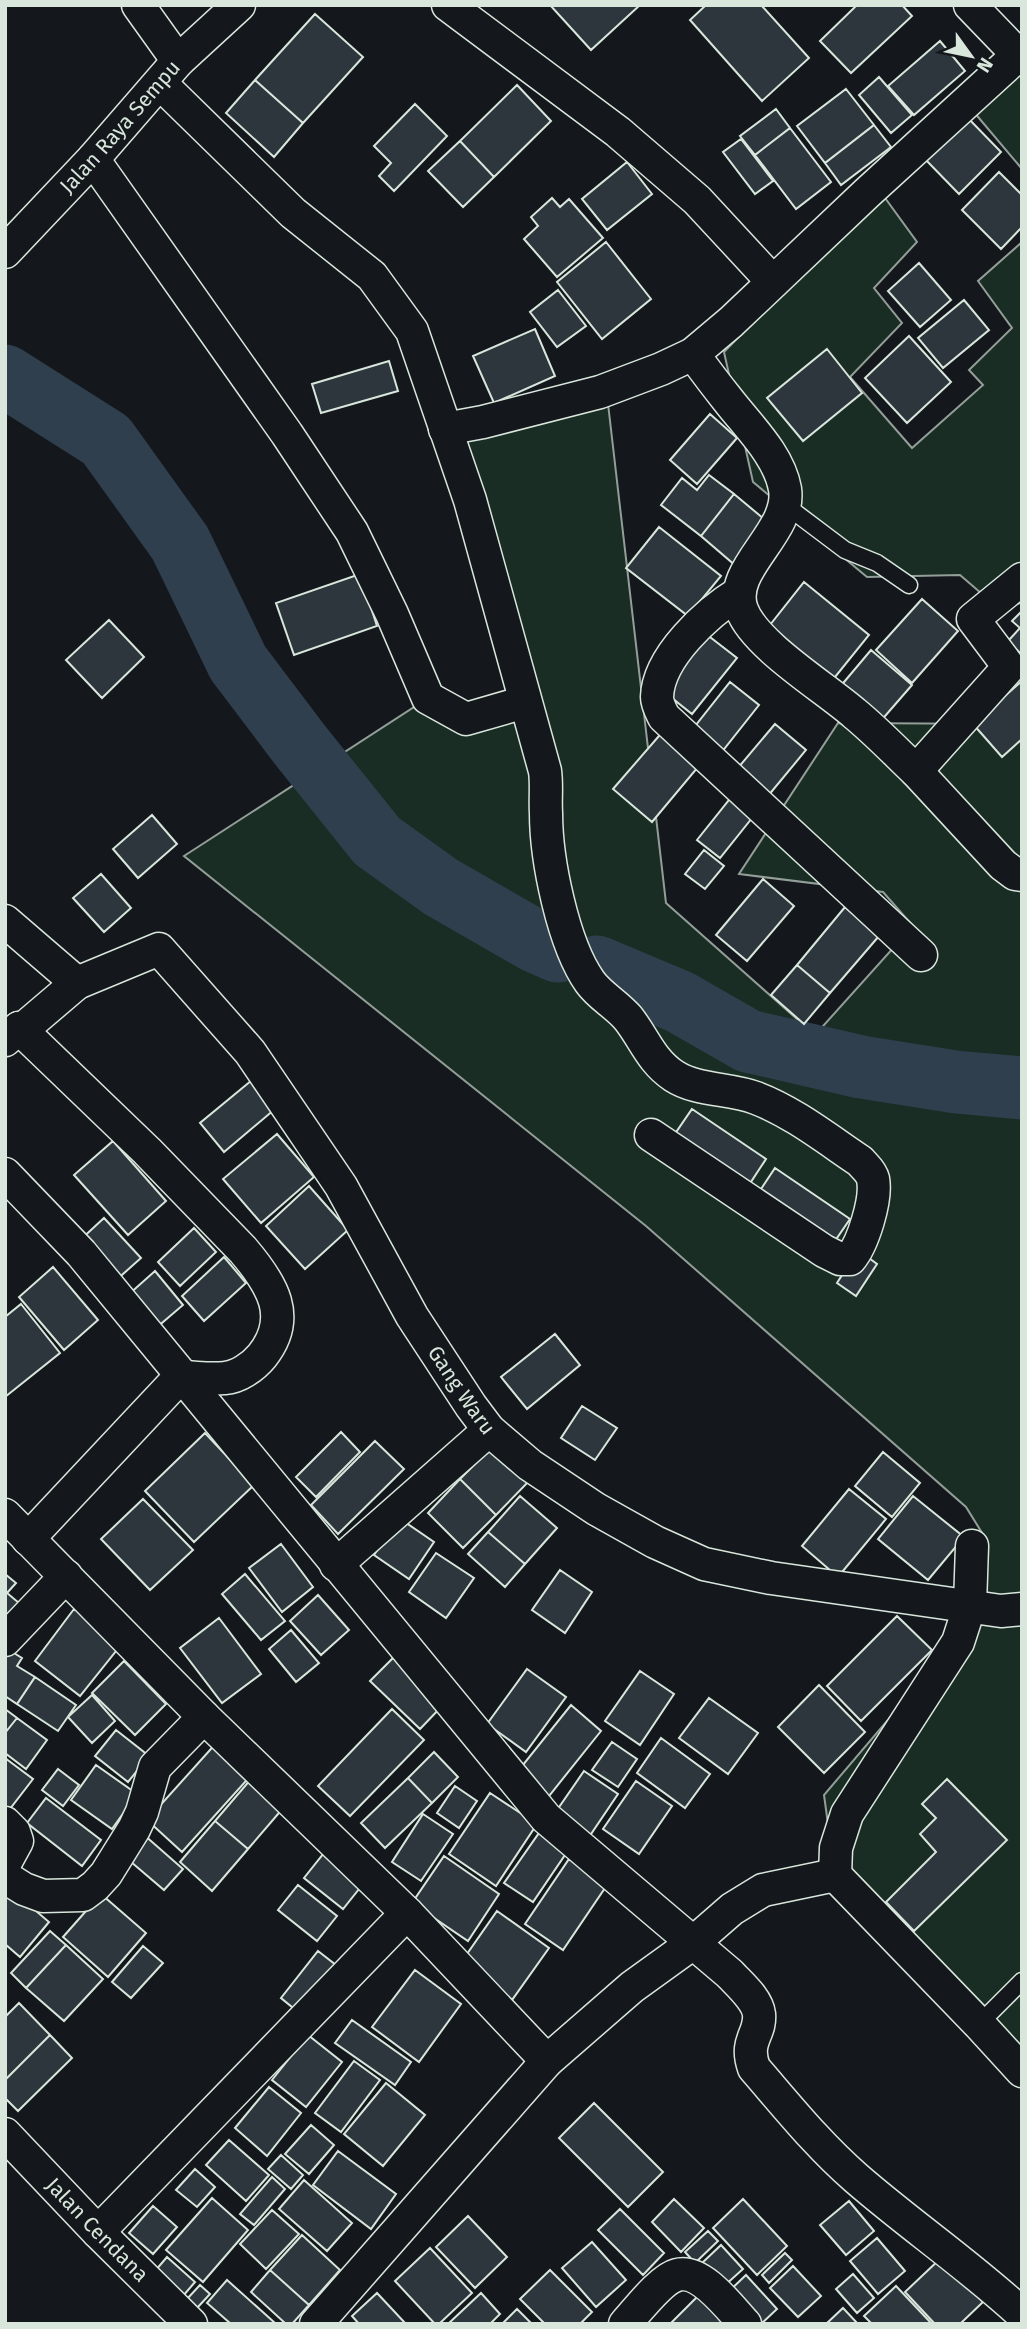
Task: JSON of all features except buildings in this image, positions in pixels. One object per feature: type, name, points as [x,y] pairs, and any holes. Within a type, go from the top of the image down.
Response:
[{"type":"street","points":[[138,5],[169,72],[293,213],[372,276],[412,331],[470,500],[518,669],[546,778],[551,869],[568,936],[582,969],[598,992],[619,1007],[659,1064],[676,1077],[752,1096],[775,1105],[860,1161],[870,1172],[874,1182],[863,1238],[850,1259],[840,1259],[651,1135]]},
{"type":"street","name":"Jalan Raya Sempu","points":[[11,245],[93,159],[169,72],[239,5]]},
{"type":"street","points":[[448,5],[618,132],[697,200],[774,282]]},
{"type":"street","points":[[445,429],[600,392],[693,354],[731,323],[1020,57],[970,5]]},
{"type":"street","points":[[93,159],[288,434],[352,532],[392,614],[428,698],[466,719],[525,702]]},
{"type":"street","points":[[693,354],[767,450],[781,475],[785,490],[778,522],[754,559],[739,593],[741,607],[757,635],[856,714],[916,771],[1003,865],[1015,874],[1022,875]]},
{"type":"street","points":[[916,771],[1009,667],[973,619],[1022,579]]},
{"type":"street","points":[[739,593],[699,623],[678,648],[659,687],[659,705],[664,717],[921,955]]},
{"type":"street","points":[[5,921],[77,984],[23,1029],[12,1034],[212,1216],[257,1266],[274,1295],[279,1318],[273,1341],[259,1360],[246,1370],[226,1378],[180,1377],[28,1539]]},
{"type":"street","name":"Gang Waru","points":[[77,984],[159,949],[218,1014],[272,1083],[341,1186],[412,1316],[489,1430],[530,1465],[596,1509],[655,1542],[704,1564],[771,1577],[1001,1611],[1022,1609]]},
{"type":"street","points":[[5,1174],[81,1253],[180,1377],[546,1818],[730,1974],[753,2000],[759,2013],[750,2049],[754,2068],[814,2138],[855,2177],[933,2238],[1022,2314]]},
{"type":"street","points":[[336,1565],[489,1430]]},
{"type":"street","points":[[5,1515],[204,1717],[407,1913],[547,2061]]},
{"type":"street","points":[[972,1546],[970,1605],[958,1642],[847,1814],[836,1848],[835,1875],[1022,2071]]},
{"type":"street","points":[[5,1640],[66,1576]]},
{"type":"street","points":[[5,1877],[24,1889],[43,1896],[83,1895],[95,1886],[106,1874],[134,1829],[142,1812],[155,1767],[204,1717]]},
{"type":"street","points":[[5,1823],[14,1832],[17,1841],[5,1863]]},
{"type":"street","points":[[316,2324],[547,2061],[632,1987],[693,1943],[732,1909],[763,1889],[835,1875]]},
{"type":"street","points":[[98,2232],[407,1913]]},
{"type":"street","name":"Jalan Cendana","points":[[5,2134],[191,2324]]},
{"type":"street","points":[[625,2324],[664,2283],[677,2275],[693,2275],[706,2283],[745,2324]]},
{"type":"lane","points":[[784,504],[845,551],[877,563],[909,585]]},
{"type":"lane","points":[[979,2024],[1022,1981]]},
{"type":"green space","points":[[1022,69],[1022,169],[973,111]]},
{"type":"green space","points":[[880,191],[917,242],[874,288],[902,323],[850,377],[912,448],[983,385],[969,370],[1012,328],[978,281],[1022,242],[1022,603],[996,606],[960,575],[867,577],[753,482],[724,352]]},
{"type":"green space","points":[[607,395],[666,903],[815,1035],[913,926],[883,892],[739,874],[838,723],[1022,724],[1022,2068],[835,1875],[824,1795],[973,1620],[984,1536],[966,1507],[646,1226],[184,856],[425,700],[467,723],[535,704],[456,430]]},
{"type":"waterway","points":[[5,376],[106,440],[180,543],[238,663],[377,841],[441,887],[535,941],[558,951]]},
{"type":"waterway","points":[[597,967],[680,1002],[748,1041],[861,1067],[956,1082],[1022,1088]]}]
